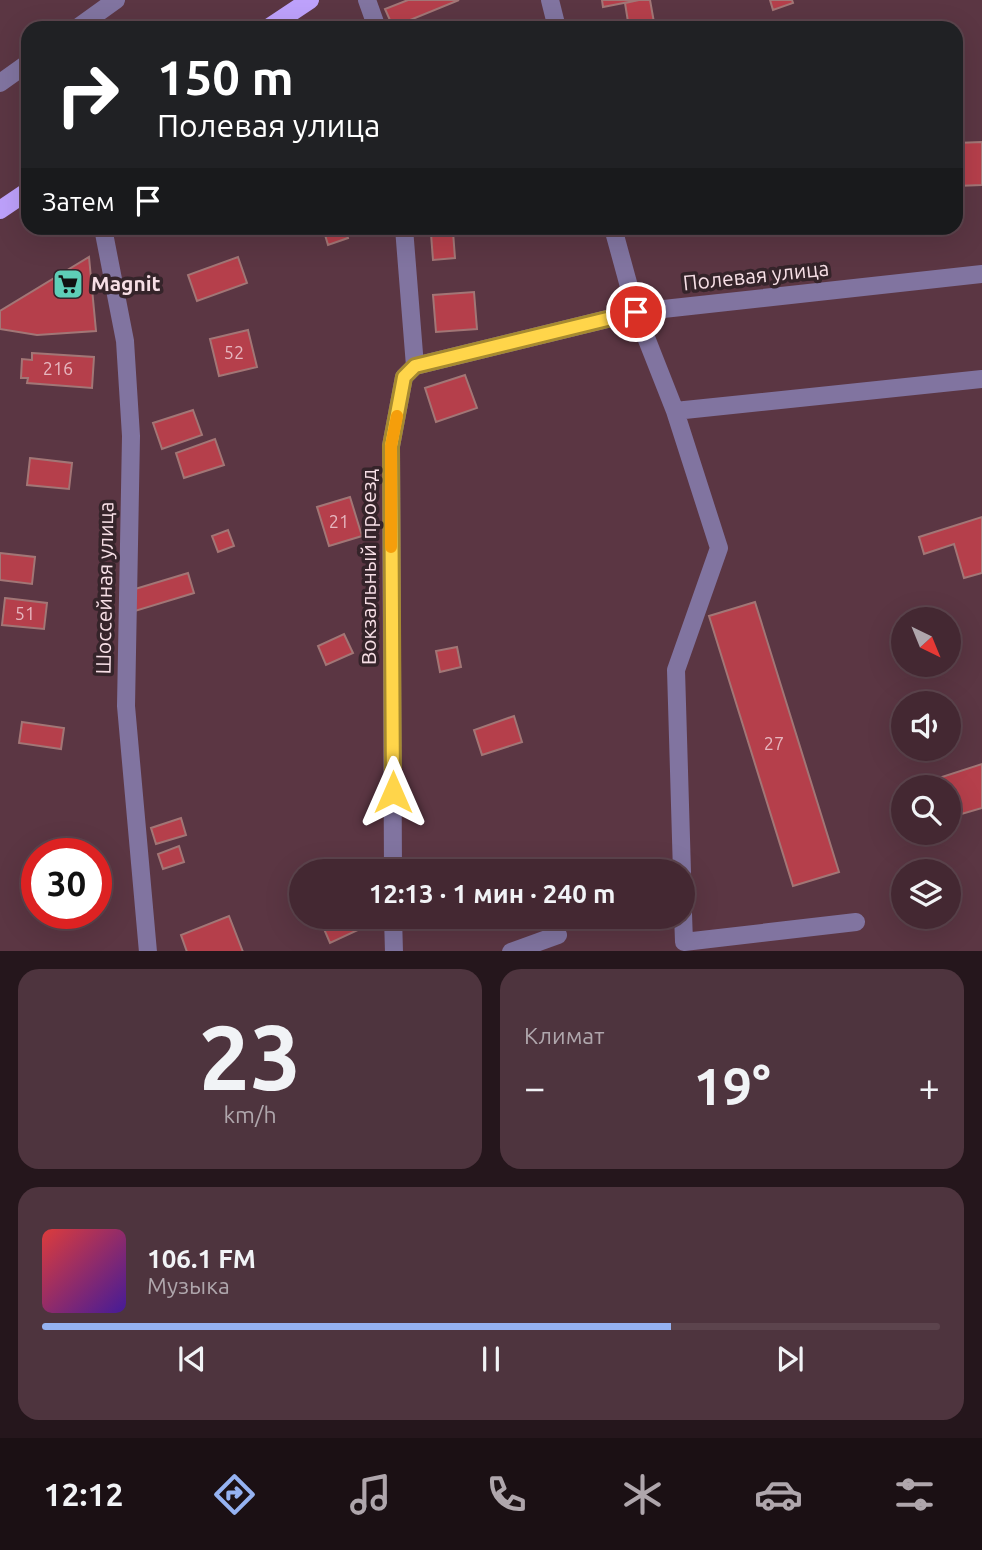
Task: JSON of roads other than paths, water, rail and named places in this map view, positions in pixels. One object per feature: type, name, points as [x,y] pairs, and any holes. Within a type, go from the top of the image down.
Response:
[{"type":"main road","points":[[278,21],[310,0]]},
{"type":"main road","points":[[0,210],[21,196]]},
{"type":"street","points":[[87,21],[116,0]]},
{"type":"street","points":[[367,0],[374,21]]},
{"type":"street","points":[[550,0],[555,21]]},
{"type":"street","points":[[0,83],[21,68]]},
{"type":"street","name":"Шоссейная улица","points":[[104,235],[125,341],[131,436],[126,706],[149,951]]},
{"type":"street","points":[[405,235],[415,366]]},
{"type":"street","points":[[614,235],[636,312],[675,411],[719,548],[676,670],[682,859]]},
{"type":"street","name":"Полевая улица","points":[[415,366],[636,312],[982,274]]},
{"type":"street","name":"Вокзальный проезд","points":[[393,859],[391,446],[404,377],[415,366]]},
{"type":"street","points":[[675,411],[982,379]]},
{"type":"street","points":[[684,929],[684,942],[856,922]]},
{"type":"street","points":[[393,929],[394,951]]},
{"type":"street","points":[[511,951],[558,935]]},
{"type":"place","name":"Magnit","points":[[68,284]]}]
